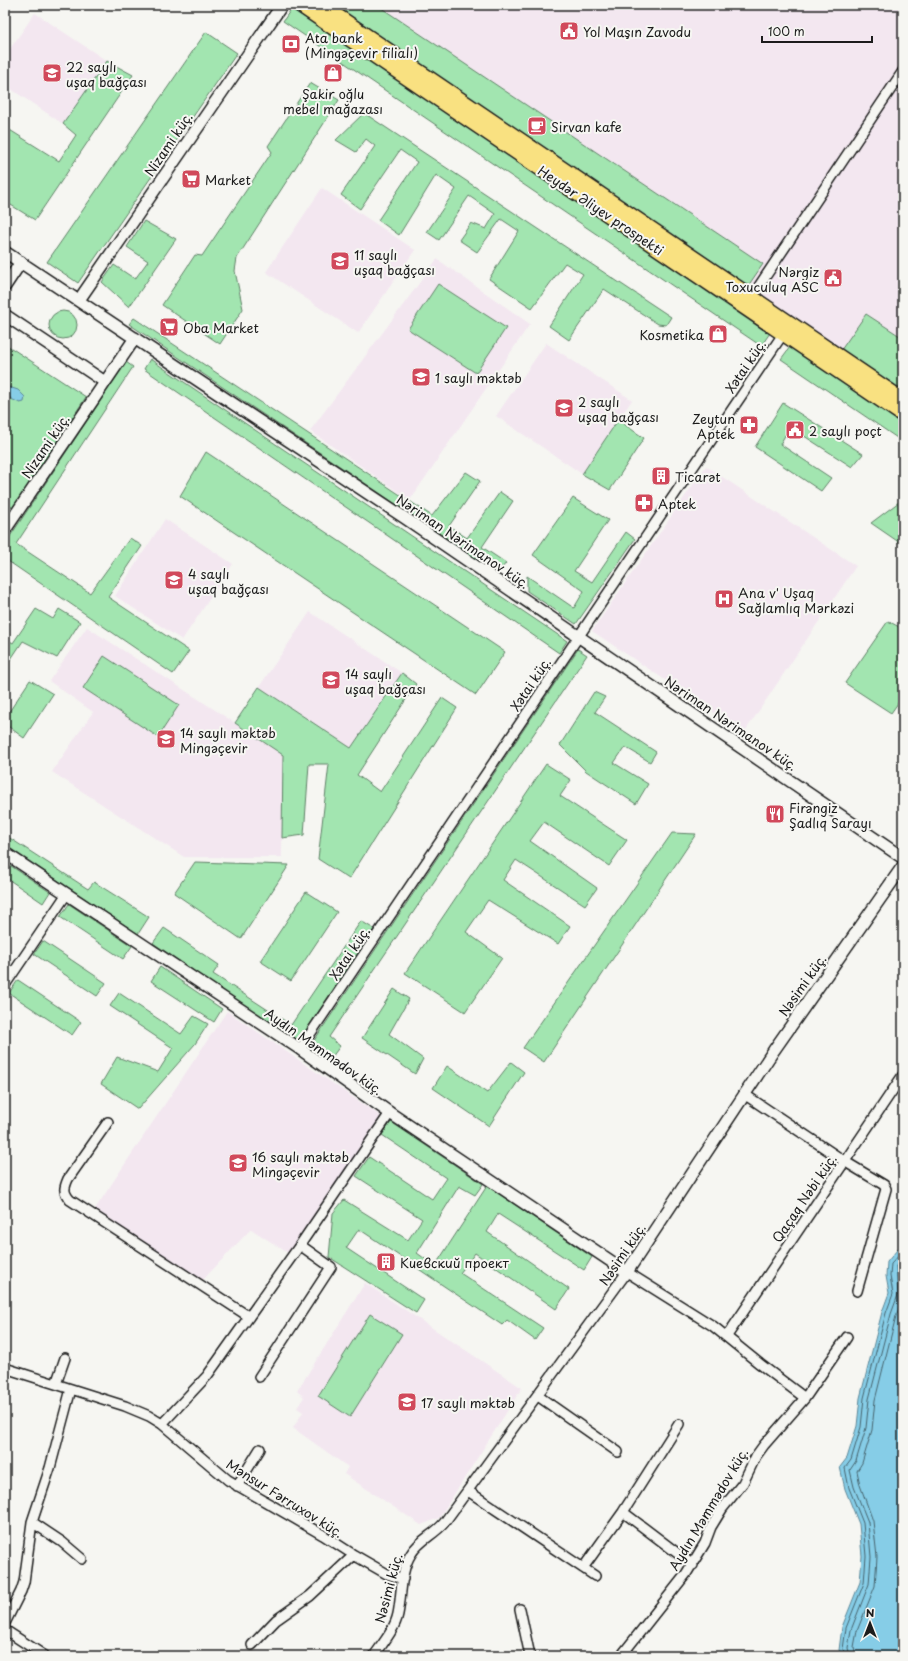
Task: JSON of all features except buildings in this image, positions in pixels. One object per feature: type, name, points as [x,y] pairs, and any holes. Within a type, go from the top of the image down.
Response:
[{"type":"main road","name":"Heydər Əliyev prospekti","points":[[300,5],[748,302],[903,400]]},
{"type":"main road","name":"Heydər Əliyev prospekti","points":[[321,5],[748,302],[783,334],[903,415]]},
{"type":"street","name":"Nizami küç.","points":[[79,300],[282,5]]},
{"type":"street","points":[[748,302],[903,72]]},
{"type":"street","name":"Nəriman Nərimanov küç.","points":[[5,252],[79,300],[578,636],[903,858]]},
{"type":"street","points":[[5,286],[21,262]]},
{"type":"street","points":[[5,315],[105,382]]},
{"type":"street","name":"Xətai küç.","points":[[300,1049],[783,334]]},
{"type":"street","name":"Nizami küç.","points":[[5,530],[135,338]]},
{"type":"street","name":"Aydın Məmmədov küç.","points":[[5,853],[66,895],[300,1049],[390,1113],[627,1272]]},
{"type":"street","name":"Nəsimi küç.","points":[[374,1656],[396,1621],[403,1579],[408,1560],[414,1548],[440,1527],[538,1396],[627,1272],[744,1094],[903,866]]},
{"type":"street","points":[[5,985],[66,895]]},
{"type":"street","name":"Qaçaq Nəbi küç.","points":[[727,1336],[903,1075]]},
{"type":"street","points":[[744,1094],[844,1161],[884,1185],[886,1189],[857,1292]]},
{"type":"street","points":[[162,1424],[207,1376],[248,1316],[300,1245],[390,1113]]},
{"type":"street","points":[[108,1122],[68,1179],[64,1188],[65,1194],[70,1200],[248,1316]]},
{"type":"street","points":[[259,1377],[331,1267],[300,1245]]},
{"type":"street","points":[[627,1272],[713,1326],[805,1398]]},
{"type":"street","name":"Aydın Məmmədov küç.","points":[[621,1656],[693,1565],[712,1526],[722,1509],[742,1483],[756,1456],[805,1398],[847,1337]]},
{"type":"street","points":[[56,1384],[65,1358]]},
{"type":"street","name":"Mənsur Fərruxov küç.","points":[[5,1368],[139,1411],[162,1424],[204,1461],[237,1486],[277,1508],[354,1556],[387,1574],[403,1579]]},
{"type":"street","points":[[5,1623],[24,1582],[32,1522],[50,1468],[71,1389]]},
{"type":"street","points":[[538,1396],[618,1452]]},
{"type":"street","points":[[582,1568],[623,1512],[678,1424]]},
{"type":"street","points":[[237,1486],[260,1449]]},
{"type":"street","points":[[468,1490],[594,1576]]},
{"type":"street","points":[[623,1512],[693,1565]]},
{"type":"street","points":[[32,1522],[62,1542],[82,1559]]},
{"type":"street","points":[[252,1644],[276,1620],[310,1596],[354,1556]]},
{"type":"street","points":[[520,1609],[530,1656]]},
{"type":"street","points":[[5,1630],[45,1656]]},
{"type":"shaded area","points":[[364,5],[903,5],[903,396]]},
{"type":"shaded area","name":"22 saylı uşaq bağçası","points":[[35,13],[107,61],[63,124],[5,85],[5,56]]},
{"type":"shaded area","name":"11 saylı uşaq bağçası","points":[[322,188],[415,250],[358,333],[266,272]]},
{"type":"shaded area","name":"1 saylı məktəb","points":[[437,259],[530,324],[410,500],[310,431]]},
{"type":"shaded area","name":"2 saylı uşaq bağçası","points":[[546,343],[632,400],[582,474],[496,416]]},
{"type":"shaded area","name":"Ana v' Uşaq Sağlamlıq Mərkəzi","points":[[706,466],[856,566],[744,733],[592,631]]},
{"type":"shaded area","name":"4 saylı uşaq bağçası","points":[[165,519],[233,564],[182,640],[115,596]]},
{"type":"shaded area","name":"14 saylı uşaq bağçası","points":[[310,612],[402,673],[351,748],[259,687]]},
{"type":"shaded area","name":"14 saylı məktəb Mingəçevir","points":[[87,627],[283,754],[282,857],[184,857],[52,772],[93,712],[49,681]]},
{"type":"shaded area","name":"16 saylı məktəb Mingəçevir","points":[[227,1011],[382,1117],[288,1253],[251,1229],[201,1282],[95,1209]]},
{"type":"shaded area","name":"17 saylı məktəb","points":[[365,1283],[522,1388],[439,1518],[421,1525],[344,1474],[348,1467],[293,1428],[303,1412],[297,1408],[304,1397],[297,1391]]},
{"type":"green space","points":[[330,5],[377,5],[763,264],[748,286]]},
{"type":"green space","points":[[292,8],[770,333],[761,346],[283,21]]},
{"type":"green space","points":[[206,32],[237,53],[78,283],[47,262]]},
{"type":"green space","points":[[107,61],[133,75],[35,220],[5,202],[5,127],[59,161],[76,135],[63,124]]},
{"type":"green space","points":[[310,83],[339,100],[237,258],[235,271],[243,309],[220,344],[162,305],[195,255],[202,256],[272,152],[268,146]]},
{"type":"green space","points":[[364,113],[671,317],[666,325],[658,324],[604,289],[569,340],[549,326],[583,274],[565,263],[532,308],[489,279],[519,231],[501,219],[477,252],[459,240],[471,223],[486,229],[495,214],[469,196],[439,240],[427,232],[456,189],[436,175],[399,235],[378,220],[417,162],[400,150],[360,209],[341,195],[375,146],[366,139],[356,152],[336,140]]},
{"type":"green space","points":[[144,221],[176,239],[129,307],[102,282],[114,265],[135,279],[148,261],[127,247]]},
{"type":"green space","points":[[438,284],[506,328],[476,373],[408,329]]},
{"type":"green space","points":[[63,311],[73,315],[77,325],[73,335],[63,339],[53,335],[49,325],[53,315]]},
{"type":"green space","points":[[866,314],[903,338],[903,393],[841,350]]},
{"type":"green space","points":[[134,318],[432,516],[466,472],[480,481],[449,526],[467,538],[500,492],[513,501],[482,547],[506,563],[498,573],[129,324]]},
{"type":"green space","points":[[5,344],[86,397],[13,508],[5,503]]},
{"type":"green space","points":[[790,347],[903,423],[903,442],[781,359]]},
{"type":"green space","points":[[150,359],[567,641],[559,653],[144,369]]},
{"type":"green space","points":[[126,362],[133,367],[16,544],[90,593],[130,538],[142,546],[108,597],[189,651],[173,674],[5,559],[5,544]]},
{"type":"green space","points":[[783,403],[863,454],[852,467],[801,434],[804,429],[793,422],[780,444],[831,478],[821,491],[755,447]]},
{"type":"green space","points":[[618,420],[644,438],[610,490],[582,474]]},
{"type":"green space","points":[[206,452],[505,652],[476,695],[180,496]]},
{"type":"green space","points":[[573,498],[608,520],[574,571],[592,582],[626,532],[635,539],[576,624],[527,591],[527,576],[574,608],[584,591],[533,555]]},
{"type":"green space","points":[[903,499],[903,545],[871,523]]},
{"type":"green space","points":[[36,609],[53,619],[59,609],[80,622],[57,658],[23,641],[5,668],[5,638],[13,643]]},
{"type":"green space","points":[[888,621],[903,629],[903,696],[891,713],[845,683]]},
{"type":"green space","points":[[578,649],[587,655],[329,1037],[340,1046],[329,1061],[309,1048]]},
{"type":"green space","points":[[104,656],[179,705],[158,737],[83,688]]},
{"type":"green space","points":[[402,673],[416,684],[357,775],[380,792],[442,698],[457,708],[349,879],[318,859],[329,764],[309,764],[304,835],[282,838],[283,755],[235,723],[259,687],[351,748]]},
{"type":"green space","points":[[30,680],[53,694],[24,738],[5,724],[5,718]]},
{"type":"green space","points":[[594,692],[605,697],[595,712],[656,752],[650,762],[625,747],[614,763],[648,784],[636,804],[586,771],[560,745]]},
{"type":"green space","points":[[546,764],[571,780],[560,796],[627,840],[609,866],[544,822],[530,841],[597,888],[585,905],[516,860],[503,880],[570,926],[558,944],[488,900],[466,932],[502,958],[465,1012],[405,973]]},
{"type":"green space","points":[[672,833],[696,834],[544,1062],[523,1048]]},
{"type":"green space","points":[[5,835],[88,889],[94,882],[149,917],[138,934],[5,845]]},
{"type":"green space","points":[[5,862],[50,892],[43,903],[5,877]]},
{"type":"green space","points":[[195,862],[289,865],[241,939],[174,893]]},
{"type":"green space","points":[[306,892],[337,912],[291,981],[260,961]]},
{"type":"green space","points":[[69,904],[132,946],[123,959],[60,917]]},
{"type":"green space","points":[[361,921],[374,929],[298,1042],[153,943],[164,928],[219,965],[213,974],[291,1025]]},
{"type":"green space","points":[[43,941],[106,983],[97,996],[34,954]]},
{"type":"green space","points":[[160,967],[222,1009],[214,1022],[151,981]]},
{"type":"green space","points":[[18,980],[81,1022],[72,1035],[9,993]]},
{"type":"green space","points":[[394,989],[409,999],[389,1034],[423,1059],[415,1074],[362,1038]]},
{"type":"green space","points":[[119,993],[181,1034],[194,1016],[208,1024],[195,1044],[138,1109],[101,1084],[117,1057],[158,1072],[173,1048],[110,1006]]},
{"type":"green space","points":[[511,1062],[524,1072],[489,1126],[433,1088],[447,1066],[487,1093]]},
{"type":"green space","points":[[391,1122],[483,1184],[475,1195],[459,1186],[417,1253],[435,1266],[487,1186],[592,1257],[584,1270],[498,1214],[487,1232],[569,1289],[556,1309],[475,1253],[460,1273],[543,1328],[535,1340],[507,1320],[502,1325],[359,1229],[346,1248],[424,1300],[416,1313],[329,1257],[333,1213],[344,1200],[408,1240],[422,1219],[356,1176],[369,1157],[432,1199],[446,1178],[382,1135]]},
{"type":"green space","points":[[370,1314],[402,1334],[350,1417],[318,1396]]},
{"type":"water","points":[[9,387],[18,390],[25,397],[24,402],[20,403],[11,399],[5,391]]},
{"type":"water","points":[[903,1247],[903,1656],[842,1656],[839,1650],[842,1627],[860,1582],[862,1556],[859,1524],[845,1489],[840,1467],[847,1458],[857,1426],[860,1398],[882,1312],[889,1293],[886,1276],[887,1262],[897,1250]]},
{"type":"place","name":"Yol Maşın Zavodu","points":[[569,31]]},
{"type":"place","name":"Ata bank (Mingəçevir filialı)","points":[[291,44]]},
{"type":"place","name":"22 saylı uşaq bağçası","points":[[52,73]]},
{"type":"place","name":"Şakir oğlu mebel mağazası","points":[[333,73]]},
{"type":"place","name":"Sirvan kafe","points":[[537,126]]},
{"type":"place","name":"Market","points":[[191,179]]},
{"type":"place","name":"11 saylı uşaq bağçası","points":[[340,261]]},
{"type":"place","name":"Nərgiz Toxuculuq ASC","points":[[833,278]]},
{"type":"place","name":"Oba Market","points":[[169,327]]},
{"type":"place","name":"Kosmetika","points":[[718,334]]},
{"type":"place","name":"1 saylı məktəb","points":[[421,377]]},
{"type":"place","name":"2 saylı uşaq bağçası","points":[[564,408]]},
{"type":"place","name":"Zeytun Aptek","points":[[749,425]]},
{"type":"place","name":"2 saylı poçt","points":[[795,430]]},
{"type":"place","name":"Ticarət","points":[[661,476]]},
{"type":"place","name":"Aptek","points":[[644,503]]},
{"type":"place","name":"4 saylı uşaq bağçası","points":[[174,580]]},
{"type":"place","name":"Ana v' Uşaq Sağlamlıq Mərkəzi","points":[[724,599]]},
{"type":"place","name":"14 saylı uşaq bağçası","points":[[331,680]]},
{"type":"place","name":"14 saylı məktəb Mingəçevir","points":[[166,739]]},
{"type":"place","name":"Firəngiz Şadlıq Sarayı","points":[[775,814]]},
{"type":"place","name":"16 saylı məktəb Mingəçevir","points":[[238,1163]]},
{"type":"place","name":"Киевский проект","points":[[386,1262]]},
{"type":"place","name":"17 saylı məktəb","points":[[407,1402]]}]
